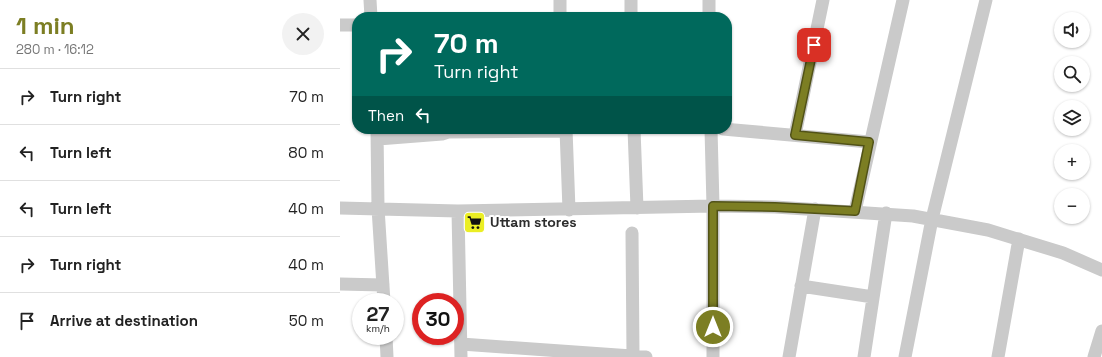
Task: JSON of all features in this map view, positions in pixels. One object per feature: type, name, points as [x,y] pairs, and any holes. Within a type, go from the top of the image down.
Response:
[{"type":"street","points":[[370,0],[371,12]]},
{"type":"street","points":[[560,0],[560,12]]},
{"type":"street","points":[[630,0],[631,12]]},
{"type":"street","points":[[709,0],[709,12]]},
{"type":"street","points":[[795,135],[823,0]]},
{"type":"street","points":[[855,211],[869,142],[903,0]]},
{"type":"street","points":[[905,357],[932,219],[986,0]]},
{"type":"street","points":[[340,25],[352,25]]},
{"type":"street","points":[[732,130],[869,142]]},
{"type":"street","points":[[378,134],[378,208],[383,293]]},
{"type":"street","points":[[566,134],[569,210]]},
{"type":"street","points":[[634,134],[637,208]]},
{"type":"street","points":[[711,134],[713,206],[713,357]]},
{"type":"street","points":[[340,208],[458,211],[713,206],[886,213],[932,219],[988,230],[1063,253],[1102,270]]},
{"type":"street","points":[[789,357],[815,209]]},
{"type":"street","points":[[458,211],[460,293]]},
{"type":"street","points":[[864,357],[886,213]]},
{"type":"street","points":[[632,233],[633,355]]},
{"type":"street","points":[[998,357],[1019,239]]},
{"type":"street","points":[[340,284],[383,285]]},
{"type":"street","points":[[801,286],[873,297]]},
{"type":"street","points":[[1094,357],[1102,331]]},
{"type":"street","points":[[464,344],[646,357]]},
{"type":"street","points":[[386,345],[387,357]]},
{"type":"street","points":[[461,345],[461,357]]},
{"type":"place","name":"Uttam stores","points":[[474,222]]},
{"type":"route","points":[[713,327],[713,206],[855,211],[869,142],[795,135],[814,45]]}]
